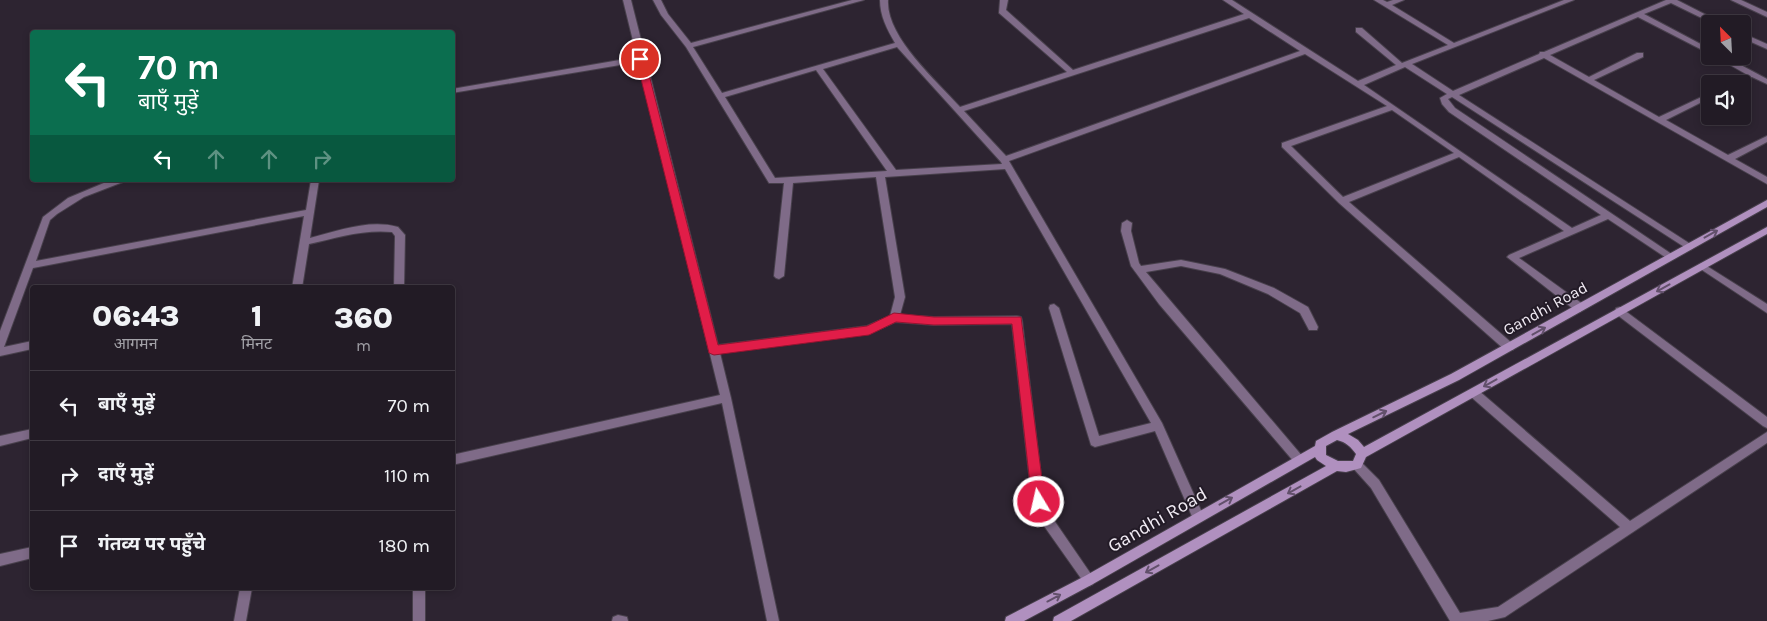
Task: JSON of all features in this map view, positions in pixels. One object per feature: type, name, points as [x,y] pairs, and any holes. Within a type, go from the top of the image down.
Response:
[{"type":"main road","name":"Gandhi Road","points":[[1336,435],[1455,377],[1767,203]]},
{"type":"main road","points":[[1359,459],[1356,443],[1348,438],[1336,435],[1320,444],[1321,456],[1336,466],[1343,468],[1767,230]]},
{"type":"main road","name":"Gandhi Road","points":[[1011,621],[1089,580],[1320,449]]},
{"type":"main road","points":[[1059,621],[1336,466]]},
{"type":"street","points":[[627,0],[640,59],[726,398],[773,621]]},
{"type":"street","points":[[657,0],[665,15],[689,46],[772,181],[1006,163],[1306,51]]},
{"type":"street","points":[[689,46],[860,0]]},
{"type":"street","points":[[884,0],[883,6],[891,30],[899,44],[1006,163],[1158,426],[1198,517]]},
{"type":"street","points":[[1004,0],[1002,10],[1072,73]]},
{"type":"street","points":[[1227,0],[1358,84],[1570,231]]},
{"type":"street","points":[[1378,0],[1453,45]]},
{"type":"street","points":[[1386,5],[1400,0]]},
{"type":"street","points":[[1358,84],[1570,0]]},
{"type":"street","points":[[1672,257],[1452,110],[1446,104],[1444,98],[1672,0],[1702,15]]},
{"type":"street","points":[[1735,0],[1767,15]]},
{"type":"street","points":[[1638,14],[1701,47]]},
{"type":"street","points":[[959,110],[1250,15]]},
{"type":"street","points":[[1359,30],[1403,65],[1452,94],[1689,247]]},
{"type":"street","points":[[1751,38],[1764,43]]},
{"type":"street","points":[[720,96],[899,44]]},
{"type":"street","points":[[1543,54],[1767,181]]},
{"type":"street","points":[[1588,80],[1640,55]]},
{"type":"street","points":[[455,90],[640,59]]},
{"type":"street","points":[[1735,65],[1767,82]]},
{"type":"street","points":[[818,67],[893,173]]},
{"type":"street","points":[[1659,120],[1701,99]]},
{"type":"street","points":[[1392,107],[1285,145],[1342,201],[1509,347]]},
{"type":"street","points":[[1728,159],[1767,139]]},
{"type":"street","points":[[1342,201],[1460,154]]},
{"type":"street","points":[[880,174],[900,297],[894,318]]},
{"type":"street","points":[[779,276],[789,180]]},
{"type":"street","points":[[0,345],[46,219],[58,208],[75,198],[115,182]]},
{"type":"street","points":[[297,285],[315,182]]},
{"type":"street","points":[[30,265],[310,212]]},
{"type":"street","points":[[1580,308],[1512,256],[1609,215]]},
{"type":"street","points":[[1127,223],[1126,231],[1134,264],[1299,460]]},
{"type":"street","points":[[304,242],[368,229],[384,227],[395,229],[400,235],[399,285]]},
{"type":"street","points":[[1140,270],[1181,263],[1222,271],[1271,291],[1304,310],[1313,327]]},
{"type":"street","points":[[1702,266],[1767,309]]},
{"type":"street","points":[[1054,308],[1095,442],[1158,426]]},
{"type":"street","points":[[1620,311],[1767,423]]},
{"type":"street","points":[[714,350],[869,330],[894,318],[934,321],[1017,320],[1041,512],[1089,580]]},
{"type":"street","points":[[0,352],[30,345]]},
{"type":"street","points":[[1474,393],[1629,528]]},
{"type":"street","points":[[455,459],[726,398]]},
{"type":"street","points":[[0,441],[30,434]]},
{"type":"street","points":[[1359,459],[1457,620],[1500,613],[1767,437]]},
{"type":"street","points":[[0,560],[30,553]]},
{"type":"street","points":[[240,621],[246,590]]},
{"type":"street","points":[[419,590],[419,621]]},
{"type":"route","points":[[640,59],[714,350],[869,330],[894,318],[934,321],[1017,320],[1039,502]]}]
